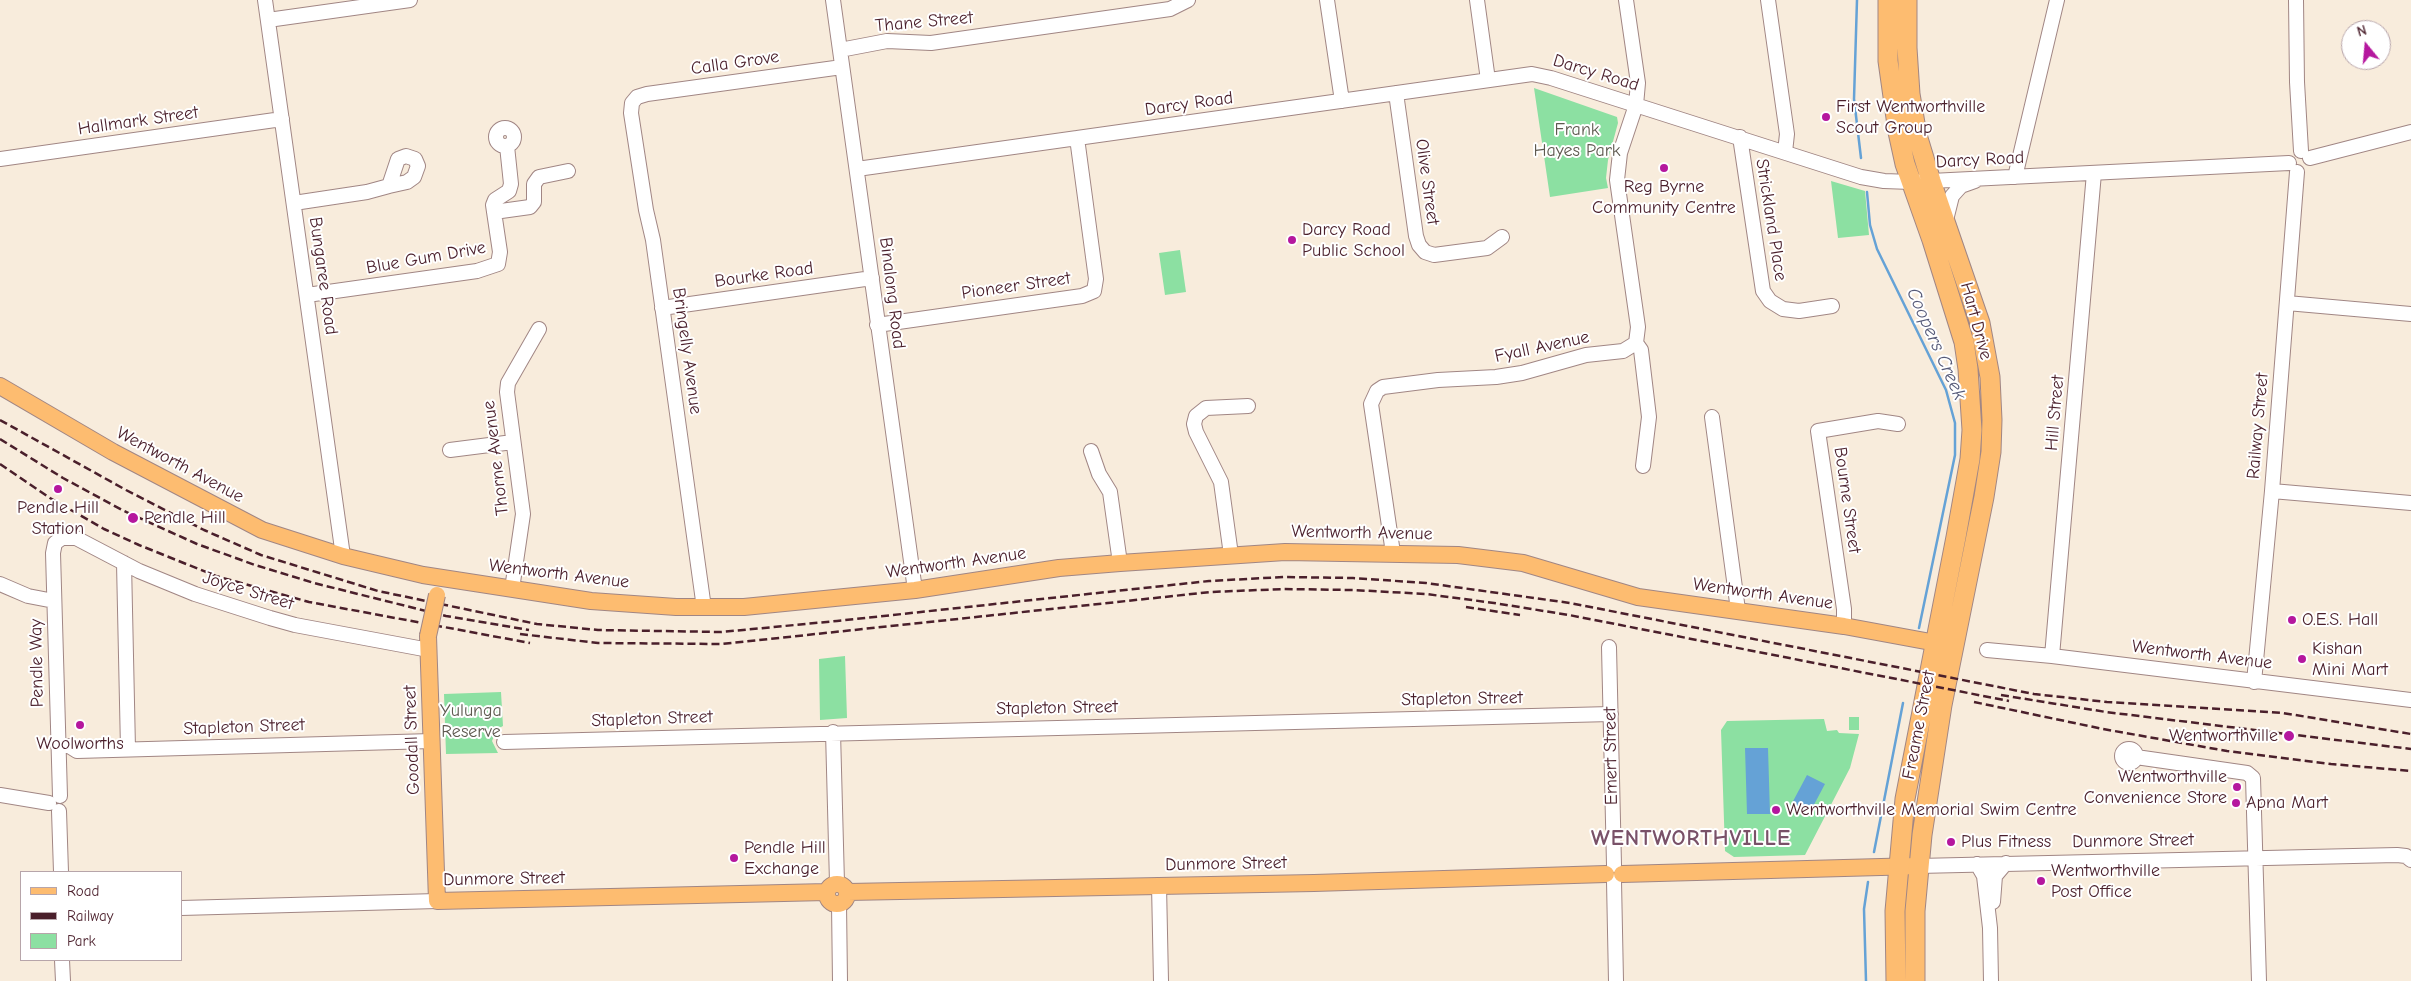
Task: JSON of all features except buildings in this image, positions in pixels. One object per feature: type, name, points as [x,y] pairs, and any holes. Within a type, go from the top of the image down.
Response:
[{"type":"highway","name":"Hart Drive","points":[[1888,0],[1887,52],[1891,94],[1903,156],[1964,342],[1971,398],[1972,430],[1970,459],[1934,643]]},
{"type":"highway","name":"Hart Drive","points":[[1907,0],[1907,48],[1910,94],[1917,135],[1980,323],[1990,378],[1991,452],[1984,497],[1953,646]]},
{"type":"highway","name":"Freame Street","points":[[1897,866],[1905,799],[1934,643]]},
{"type":"highway","name":"Freame Street","points":[[1918,866],[1936,741],[1953,646]]},
{"type":"highway","points":[[1896,981],[1895,911],[1897,866]]},
{"type":"highway","points":[[1915,981],[1915,910],[1918,866]]},
{"type":"main road","name":"Wentworth Avenue","points":[[0,386],[53,419],[243,522],[299,543],[343,556],[440,578],[591,601],[704,608],[753,607],[915,590],[1059,568],[1120,563],[1285,552],[1458,555],[1497,558],[1532,566],[1630,595],[1844,626],[1953,646]]},
{"type":"main road","name":"Goodall Street","points":[[437,901],[428,643],[440,578]]},
{"type":"main road","name":"Dunmore Street","points":[[437,901],[1918,866]]},
{"type":"street","name":"Bungaree Road","points":[[265,0],[343,556]]},
{"type":"street","points":[[268,20],[410,0]]},
{"type":"street","name":"Binalong Road","points":[[833,0],[915,590]]},
{"type":"street","name":"Thane Street","points":[[840,50],[887,41],[931,43],[1170,9],[1188,0]]},
{"type":"street","points":[[1327,0],[1342,101]]},
{"type":"street","points":[[1477,0],[1488,80]]},
{"type":"street","points":[[1626,0],[1638,83],[1636,105],[1620,153],[1617,175],[1638,327],[1636,343],[1640,350],[1649,417],[1643,466]]},
{"type":"street","points":[[1768,0],[1787,134],[1785,152]]},
{"type":"street","points":[[2015,176],[2057,0]]},
{"type":"street","points":[[2296,0],[2297,82],[2306,155]]},
{"type":"street","name":"Calla Grove","points":[[634,100],[647,94],[842,67]]},
{"type":"street","name":"Darcy Road","points":[[857,169],[1538,74],[1740,137],[1860,177],[1884,181],[1911,182],[2094,172],[2293,168]]},
{"type":"street","name":"Olive Street","points":[[1396,93],[1414,228],[1419,245],[1425,252],[1434,255],[1487,248],[1502,237]]},
{"type":"street","name":"Bringelly Avenue","points":[[634,100],[632,113],[662,308],[704,608]]},
{"type":"street","name":"Hallmark Street","points":[[0,159],[282,119]]},
{"type":"street","points":[[2293,168],[2306,155],[2411,132]]},
{"type":"street","name":"Strickland Place","points":[[1740,137],[1763,291],[1770,301],[1783,310],[1799,311],[1832,306]]},
{"type":"street","name":"Pioneer Street","points":[[877,325],[1082,296],[1094,290],[1096,279],[1077,138]]},
{"type":"street","points":[[507,146],[512,182],[509,191],[494,202],[494,212],[530,207],[534,202],[534,184],[539,176],[568,171]]},
{"type":"street","name":"Railway Street","points":[[2254,682],[2287,303],[2293,168]]},
{"type":"street","name":"Hill Street","points":[[2052,656],[2094,172]]},
{"type":"street","points":[[1945,223],[1947,209],[1952,196],[1961,186],[1983,178]]},
{"type":"street","points":[[294,203],[367,192],[389,186]]},
{"type":"street","name":"Blue Gum Drive","points":[[307,295],[477,272],[496,266],[500,258],[494,212]]},
{"type":"street","name":"Bourke Road","points":[[662,308],[872,278]]},
{"type":"street","points":[[2287,303],[2411,314]]},
{"type":"street","name":"Thorne Avenue","points":[[512,589],[523,514],[507,387],[538,329]]},
{"type":"street","name":"Fyall Avenue","points":[[1392,553],[1371,404],[1377,391],[1384,387],[1438,380],[1496,377],[1522,373],[1586,355],[1623,351],[1636,343]]},
{"type":"street","points":[[1231,555],[1221,482],[1196,432],[1194,424],[1196,416],[1206,408],[1248,406]]},
{"type":"street","points":[[1712,417],[1738,610]]},
{"type":"street","name":"Bourne Street","points":[[1844,626],[1844,609],[1818,431],[1878,421],[1898,424]]},
{"type":"street","points":[[450,450],[513,442]]},
{"type":"street","points":[[1092,451],[1099,474],[1110,492],[1120,563]]},
{"type":"street","points":[[2272,491],[2411,503]]},
{"type":"street","name":"Joyce Street","points":[[66,537],[82,541],[124,564],[195,594],[270,618],[311,628],[428,643]]},
{"type":"street","name":"Pendle Way","points":[[60,871],[56,803],[58,746],[54,547],[58,540],[66,537]]},
{"type":"street","points":[[124,564],[128,749]]},
{"type":"street","points":[[0,584],[28,596],[54,601]]},
{"type":"street","name":"Emert Street","points":[[1608,647],[1616,981]]},
{"type":"street","name":"Wentworth Avenue","points":[[1987,650],[2052,656],[2411,700]]},
{"type":"street","name":"Stapleton Street","points":[[504,742],[833,732],[1611,714]]},
{"type":"street","points":[[833,732],[840,981]]},
{"type":"street","name":"Stapleton Street","points":[[58,746],[69,746],[77,751],[432,741]]},
{"type":"street","points":[[2136,757],[2247,773],[2251,776],[2254,782],[2257,858],[2259,981]]},
{"type":"street","points":[[0,795],[56,803]]},
{"type":"street","name":"Dunmore Street","points":[[1918,866],[2397,855],[2408,858]]},
{"type":"street","points":[[1990,928],[1995,876],[2006,863]]},
{"type":"street","points":[[1977,864],[1984,876],[1990,928],[1991,981]]},
{"type":"street","points":[[1159,885],[1161,981]]},
{"type":"street","name":"Dunmore Street","points":[[182,908],[437,901]]},
{"type":"street","points":[[62,961],[63,981]]},
{"type":"green space","name":"Frank Hayes Park","points":[[1534,88],[1617,117],[1618,123],[1608,160],[1606,178],[1608,188],[1550,197]]},
{"type":"green space","points":[[1831,181],[1865,191],[1869,235],[1838,238]]},
{"type":"green space","points":[[1180,250],[1186,292],[1165,295],[1159,253]]},
{"type":"green space","points":[[845,656],[847,718],[820,720],[819,659]]},
{"type":"green space","name":"Yulunga Reserve","points":[[501,692],[503,726],[497,729],[492,741],[498,753],[446,754],[444,694]]},
{"type":"green space","points":[[1849,717],[1859,717],[1859,730],[1849,730]]},
{"type":"green space","name":"Wentworthville Memorial Swim Centre","points":[[1824,719],[1827,731],[1837,730],[1839,733],[1859,734],[1850,768],[1805,855],[1734,857],[1725,851],[1721,730],[1727,721]]},
{"type":"water","points":[[1745,748],[1768,748],[1770,814],[1747,814]]},
{"type":"water","points":[[1807,775],[1825,784],[1809,814],[1791,805]]},
{"type":"waterway","name":"Coopers Creek","points":[[1857,0],[1854,99],[1861,158]]},
{"type":"waterway","name":"Coopers Creek","points":[[1867,192],[1870,225],[1877,249],[1946,390],[1955,423],[1955,455],[1919,628]]},
{"type":"waterway","name":"Coopers Creek","points":[[1874,852],[1903,703]]},
{"type":"waterway","name":"Coopers Creek","points":[[1866,981],[1864,909],[1868,882]]},
{"type":"railway","points":[[0,420],[126,490],[204,530],[261,555],[378,591],[537,624],[598,630],[721,632],[1209,581],[1284,577],[1353,578],[1426,583],[1570,603],[2034,694],[2107,702],[2283,713],[2411,734]]},
{"type":"railway","points":[[0,439],[63,478],[124,511],[197,544],[255,565],[314,583],[446,616],[529,630]]},
{"type":"railway","points":[[0,464],[50,498],[104,529],[216,576],[309,602],[530,643]]},
{"type":"railway","points":[[520,634],[598,643],[722,644],[1211,592],[1284,589],[1353,590],[1426,594],[1569,615],[2009,701]]},
{"type":"railway","points":[[1466,607],[1520,615]]},
{"type":"railway","points":[[2001,695],[2106,712],[2411,749]]},
{"type":"railway","points":[[1974,702],[2103,729],[2227,751],[2331,764],[2411,771]]},
{"type":"place","name":"First Wentworthville Scout Group","points":[[1826,117]]},
{"type":"place","name":"Reg Byrne Community Centre","points":[[1664,168]]},
{"type":"place","name":"Darcy Road Public School","points":[[1292,240]]},
{"type":"place","name":"Pendle Hill Station","points":[[58,489]]},
{"type":"place","name":"Pendle Hill","points":[[133,518]]},
{"type":"place","name":"O.E.S. Hall","points":[[2292,620]]},
{"type":"place","name":"Kishan Mini Mart","points":[[2302,659]]},
{"type":"place","name":"Woolworths","points":[[80,725]]},
{"type":"place","name":"Wentworthville","points":[[2289,736]]},
{"type":"place","name":"Wentworthville Convenience Store","points":[[2237,787]]},
{"type":"place","name":"Apna Mart","points":[[2236,803]]},
{"type":"place","name":"Wentworthville Memorial Swim Centre","points":[[1776,810]]},
{"type":"place","name":"Plus Fitness","points":[[1951,842]]},
{"type":"place","name":"Pendle Hill Exchange","points":[[734,858]]},
{"type":"place","name":"Wentworthville Post Office","points":[[2041,881]]},
{"type":"district","name":"WENTWORTHVILLE","points":[[1691,839]]}]
